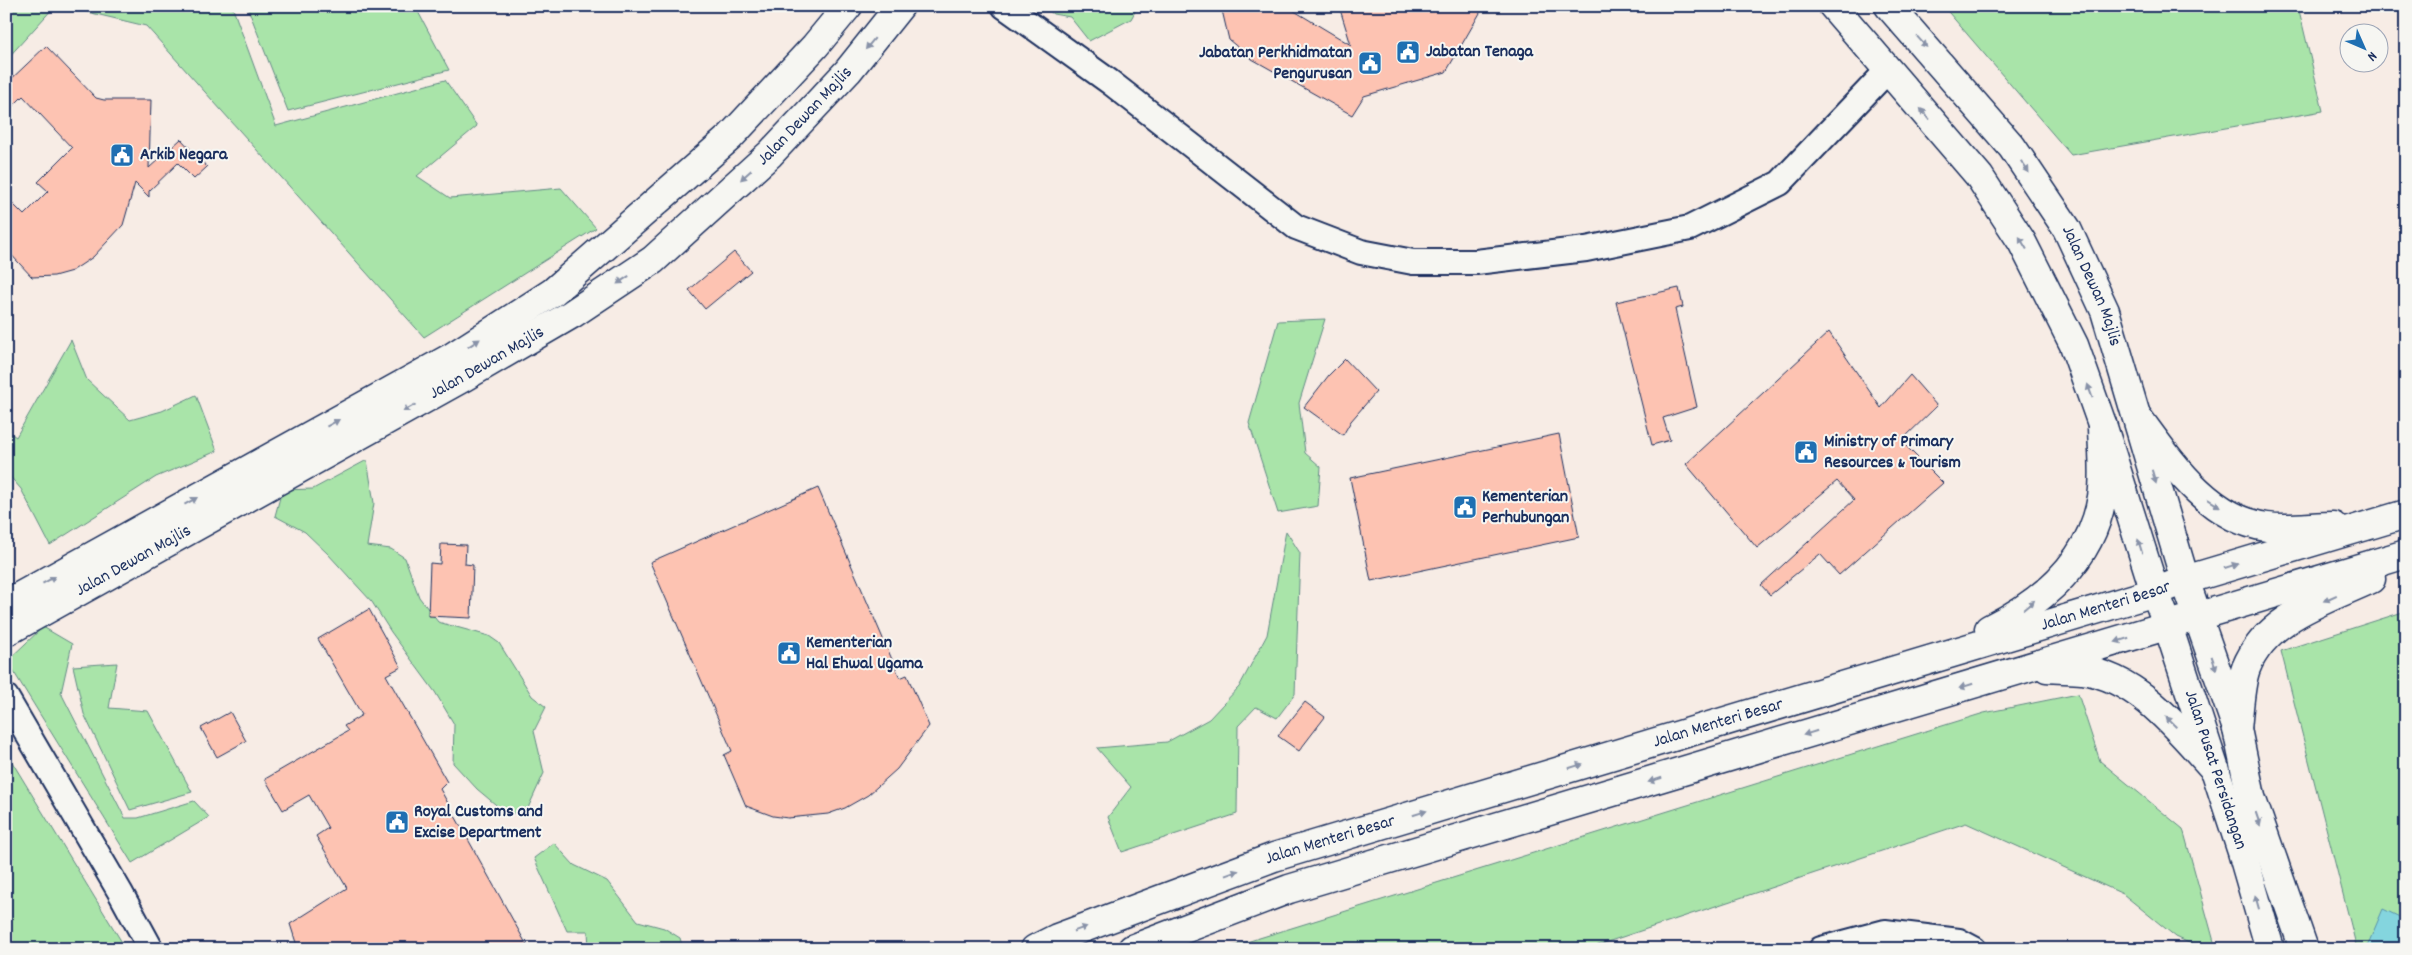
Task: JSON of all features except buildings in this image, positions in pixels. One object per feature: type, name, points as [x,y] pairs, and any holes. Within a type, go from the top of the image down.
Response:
[{"type":"street","name":"Jalan Dewan Majlis","points":[[6,604],[452,357],[553,292],[730,137],[815,46],[848,6]]},
{"type":"street","name":"Jalan Dewan Majlis","points":[[6,632],[464,377],[572,314],[653,260],[770,154],[848,71],[900,6]]},
{"type":"street","points":[[1004,6],[1110,82],[1296,227],[1361,252],[1413,262],[1476,262],[1586,250],[1690,228],[1780,183],[1888,70]]},
{"type":"street","name":"Jalan Dewan Majlis","points":[[1833,6],[1979,176],[2022,242],[2074,345],[2102,424],[2155,592]]},
{"type":"street","name":"Jalan Dewan Majlis","points":[[1889,6],[2012,147],[2066,230],[2105,311],[2185,580],[2198,616]]},
{"type":"street","points":[[2136,415],[2176,469],[2205,498],[2235,517],[2267,527],[2364,526]]},
{"type":"street","points":[[1925,661],[2019,614],[2065,575],[2089,539],[2102,497],[2102,424]]},
{"type":"street","name":"Jalan Menteri Besar","points":[[1035,949],[1057,938],[1274,857],[2155,592],[2185,580],[2406,514]]},
{"type":"street","name":"Jalan Menteri Besar","points":[[1132,949],[1289,889],[2406,554]]},
{"type":"street","points":[[2237,728],[2246,668],[2263,642],[2290,616],[2406,562]]},
{"type":"street","name":"Jalan Pusat Persidangan","points":[[2155,592],[2216,771],[2270,949]]},
{"type":"street","name":"Jalan Pusat Persidangan","points":[[2198,616],[2237,728],[2251,797],[2304,949]]},
{"type":"street","points":[[2029,667],[2083,670],[2107,677],[2136,692],[2169,720],[2216,771]]},
{"type":"street","points":[[6,696],[151,949]]},
{"type":"street","points":[[1821,949],[1885,932],[1958,941],[1974,949]]},
{"type":"green space","points":[[6,6],[55,6],[6,60]]},
{"type":"green space","points":[[62,6],[232,6],[276,126],[445,80],[477,126],[417,176],[450,198],[561,188],[596,228],[424,337],[146,26]]},
{"type":"green space","points":[[247,6],[415,6],[449,70],[288,111]]},
{"type":"green space","points":[[1043,6],[1138,6],[1131,19],[1089,41],[1070,17],[1053,14]]},
{"type":"green space","points":[[1943,6],[2298,6],[2323,111],[2071,155]]},
{"type":"green space","points":[[1325,319],[1299,403],[1305,453],[1321,467],[1318,506],[1278,513],[1249,423],[1278,321]]},
{"type":"green space","points":[[71,340],[87,380],[130,420],[162,411],[196,395],[217,451],[156,477],[50,545],[21,489],[6,472],[6,430],[16,437]]},
{"type":"green space","points":[[367,460],[374,503],[367,546],[391,549],[405,558],[419,597],[438,622],[489,636],[499,643],[532,696],[546,707],[534,731],[544,773],[528,808],[508,815],[477,789],[453,763],[454,724],[435,692],[391,632],[372,602],[305,532],[275,516],[282,490],[313,489]]},
{"type":"green space","points":[[1286,531],[1300,553],[1295,694],[1277,718],[1256,707],[1238,726],[1237,814],[1122,852],[1108,817],[1131,787],[1097,748],[1167,742],[1209,719],[1239,687],[1267,635]]},
{"type":"green space","points":[[2406,611],[2406,949],[2357,949],[2281,651]]},
{"type":"green space","points":[[43,627],[72,644],[61,693],[125,818],[138,818],[194,801],[209,817],[132,863],[7,661]]},
{"type":"green space","points":[[117,663],[109,708],[148,711],[192,792],[130,810],[84,714],[73,666]]},
{"type":"green space","points":[[2078,694],[2100,761],[2183,829],[2216,949],[2202,949],[2176,937],[2123,894],[1966,823],[1586,949],[1224,949],[1984,713]]},
{"type":"green space","points":[[6,752],[126,949],[6,949]]},
{"type":"green space","points":[[554,843],[574,865],[607,881],[638,921],[664,928],[680,938],[683,949],[589,949],[588,931],[567,931],[534,858]]},
{"type":"water","points":[[2383,909],[2406,920],[2406,949],[2366,949]]},
{"type":"place","name":"Jabatan Tenaga","points":[[1408,52]]},
{"type":"place","name":"Jabatan Perkhidmatan Pengurusan","points":[[1370,63]]},
{"type":"place","name":"Arkib Negara","points":[[122,155]]},
{"type":"place","name":"Ministry of Primary Resources & Tourism","points":[[1806,452]]},
{"type":"place","name":"Kementerian Perhubungan","points":[[1465,507]]},
{"type":"place","name":"Kementerian Hal Ehwal Ugama","points":[[789,653]]},
{"type":"place","name":"Royal Customs and Excise Department","points":[[397,822]]}]
